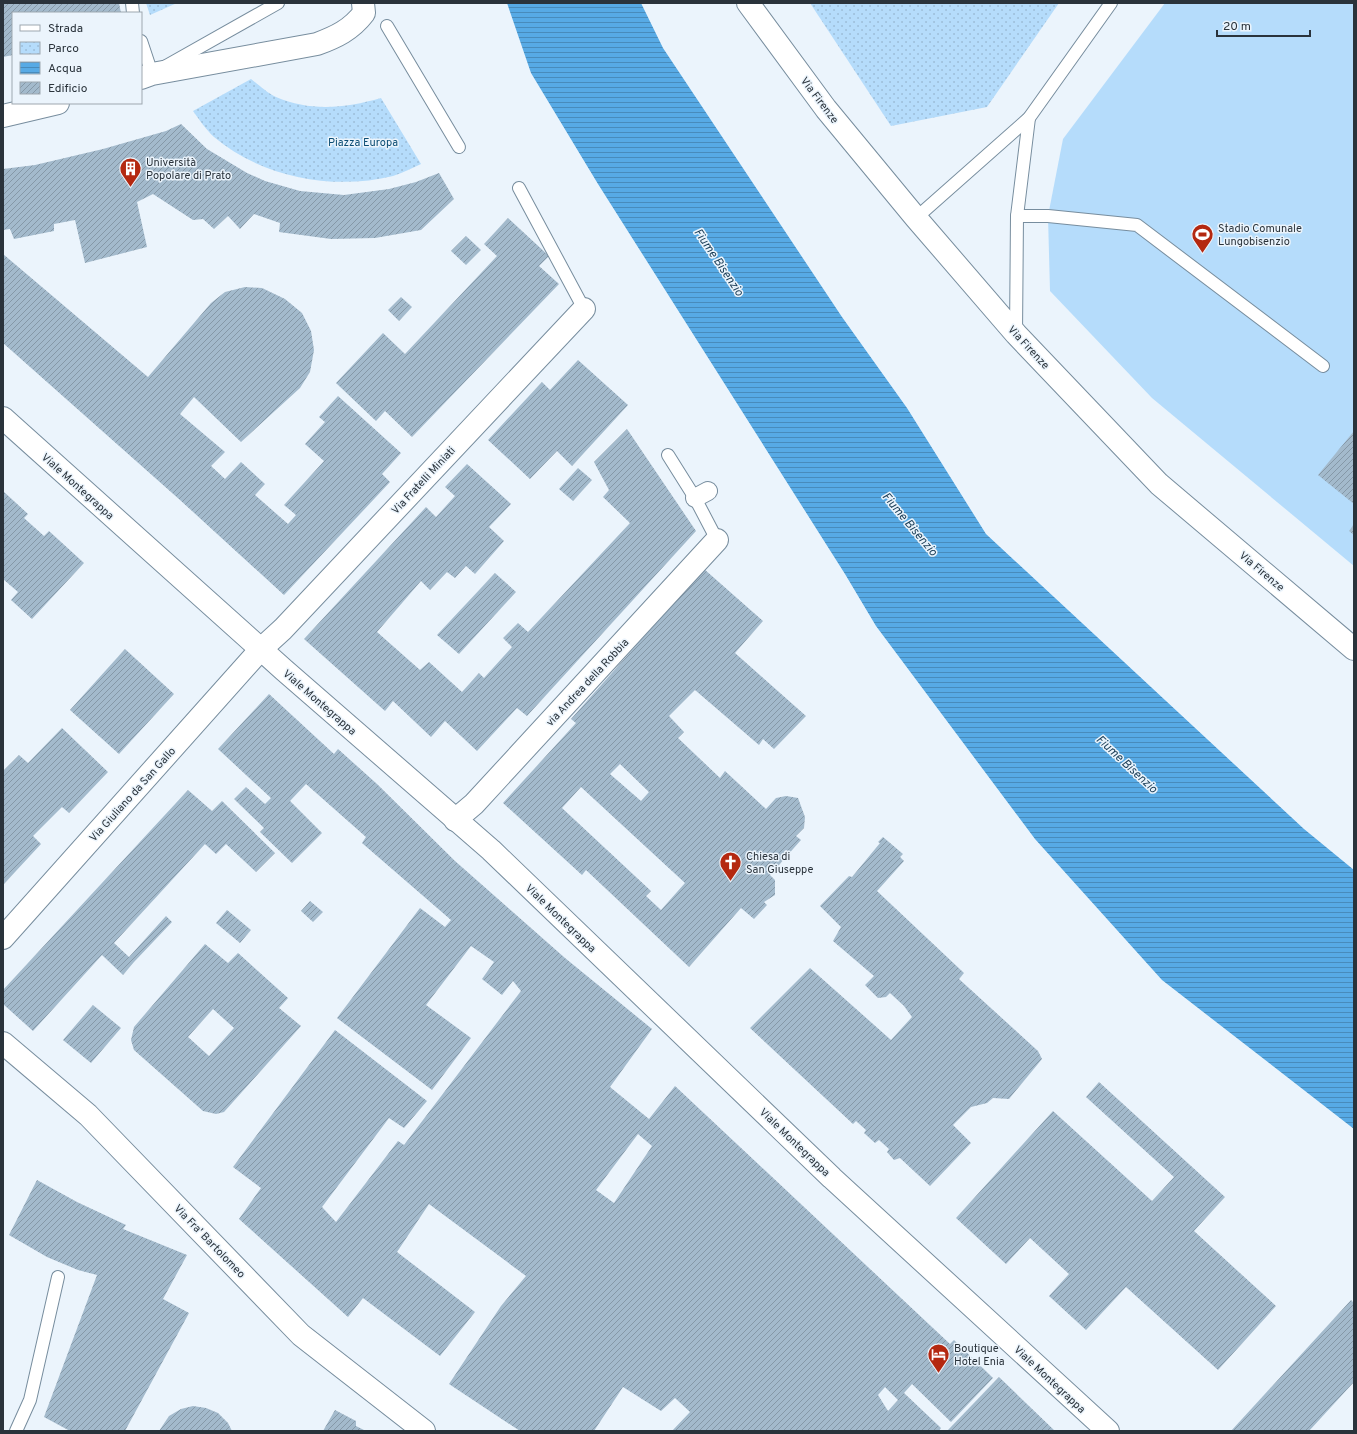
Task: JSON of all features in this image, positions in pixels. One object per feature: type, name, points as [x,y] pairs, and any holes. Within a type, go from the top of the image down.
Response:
[{"type":"street","name":"Via Firenze","points":[[748,3],[826,109],[916,218],[1016,334],[1159,484],[1354,649]]},
{"type":"street","points":[[146,76],[317,44],[336,37],[350,28],[366,6]]},
{"type":"street","points":[[8,114],[53,104]]},
{"type":"street","name":"Via Fratelli Miniati","points":[[261,649],[284,629],[584,309]]},
{"type":"street","name":"Viale Montegrappa","points":[[3,418],[454,820],[491,850],[832,1178],[1108,1431]]},
{"type":"street","name":"via Andrea della Robbia","points":[[454,820],[474,804],[717,540]]},
{"type":"street","name":"Via Giuliano da San Gallo","points":[[3,938],[261,649]]},
{"type":"street","name":"Via Fra' Bartolomeo","points":[[3,1043],[88,1115],[301,1335],[424,1431]]},
{"type":"lane","points":[[142,48],[146,76],[278,3]]},
{"type":"lane","points":[[916,218],[1029,118],[1111,3]]},
{"type":"lane","points":[[387,26],[458,146]]},
{"type":"lane","points":[[1016,334],[1017,216],[1029,118]]},
{"type":"lane","points":[[519,188],[584,309]]},
{"type":"lane","points":[[1017,216],[1048,216],[1138,225],[1324,366]]},
{"type":"lane","points":[[668,455],[702,495],[717,540]]},
{"type":"lane","points":[[16,1431],[30,1400],[58,1277]]},
{"type":"green space","points":[[146,3],[177,3],[150,15]]},
{"type":"green space","points":[[810,3],[1059,3],[987,107],[891,126]]},
{"type":"green space","name":"Stadio Comunale Lungobisenzio","points":[[1165,3],[1354,3],[1354,566],[1152,398],[1050,291],[1048,216],[1063,139]]},
{"type":"green space","name":"Piazza Europa","points":[[251,79],[276,97],[289,102],[315,107],[342,106],[381,98],[421,164],[393,176],[346,182],[322,181],[299,177],[275,171],[253,162],[233,151],[214,137],[205,128],[193,111]]},
{"type":"water","name":"Fiume Bisenzio","points":[[507,3],[641,3],[663,48],[842,317],[907,408],[986,534],[1304,829],[1354,870],[1354,1129],[1162,980],[1035,839],[876,626],[845,574],[598,184],[531,73]]},
{"type":"building","points":[[3,3],[119,3],[121,12],[12,12],[12,55],[3,57]]},
{"type":"building","name":"Università Popolare di Prato","points":[[181,124],[207,149],[247,173],[265,181],[300,191],[344,195],[389,189],[416,182],[439,173],[454,199],[421,230],[375,238],[331,239],[279,232],[280,223],[254,214],[240,229],[228,216],[214,229],[203,219],[193,220],[153,194],[137,202],[147,247],[85,263],[75,220],[54,224],[54,231],[14,239],[10,229],[3,230],[3,169],[35,165],[103,149],[166,131]]},
{"type":"building","points":[[508,218],[549,256],[539,266],[559,284],[412,437],[385,411],[376,421],[336,383],[383,333],[405,354],[497,256],[484,244]]},
{"type":"building","points":[[466,236],[481,250],[466,265],[451,251]]},
{"type":"building","points":[[3,254],[148,377],[211,303],[225,292],[245,287],[262,288],[285,299],[302,313],[311,331],[314,350],[310,372],[300,388],[241,442],[194,397],[180,414],[225,452],[211,466],[225,479],[241,462],[265,484],[255,495],[288,524],[296,515],[284,505],[324,461],[305,444],[325,422],[319,417],[338,396],[401,453],[382,474],[390,482],[284,595],[180,500],[3,343]]},
{"type":"building","points":[[401,297],[412,307],[399,321],[388,310]]},
{"type":"building","points":[[578,360],[628,405],[572,466],[557,451],[530,479],[488,440],[542,382],[550,390]]},
{"type":"building","points":[[627,429],[696,531],[527,716],[517,708],[477,751],[445,721],[431,737],[393,701],[385,711],[304,639],[426,507],[436,517],[455,496],[445,487],[467,464],[511,504],[489,527],[504,541],[475,574],[466,566],[455,578],[447,572],[430,590],[421,581],[377,632],[420,670],[429,662],[462,692],[479,673],[484,678],[512,647],[503,638],[518,623],[528,632],[630,523],[603,497],[609,490],[594,462]]},
{"type":"building","points":[[1354,431],[1354,504],[1318,475]]},
{"type":"building","points":[[578,468],[592,480],[573,501],[559,489]]},
{"type":"building","points":[[3,491],[28,514],[24,518],[44,536],[49,531],[84,563],[32,619],[11,600],[18,592],[3,579]]},
{"type":"building","points":[[1354,524],[1354,535],[1349,531]]},
{"type":"building","points":[[704,569],[763,621],[735,653],[806,716],[774,749],[763,739],[759,745],[695,690],[669,716],[684,732],[678,738],[720,778],[725,771],[766,809],[776,798],[786,796],[798,798],[805,817],[804,828],[796,836],[801,840],[770,875],[775,880],[775,895],[764,902],[767,905],[754,919],[741,908],[689,967],[586,870],[582,875],[503,803],[576,723],[571,719]],"holes":[[[620,764],[649,792],[641,801],[610,774]],[[581,787],[685,883],[661,910],[646,896],[651,891],[562,808]]]},
{"type":"building","points":[[495,573],[516,592],[459,654],[437,635]]},
{"type":"building","points":[[125,649],[174,694],[119,754],[70,710]]},
{"type":"building","points":[[269,694],[334,754],[338,749],[377,784],[455,861],[565,958],[652,1029],[610,1087],[649,1119],[675,1086],[950,1344],[954,1340],[993,1378],[951,1422],[912,1384],[904,1393],[941,1428],[939,1431],[672,1431],[690,1412],[675,1398],[661,1411],[623,1387],[594,1431],[520,1431],[449,1384],[501,1306],[526,1276],[429,1204],[397,1252],[475,1312],[440,1356],[363,1298],[348,1317],[239,1219],[261,1188],[233,1167],[335,1030],[427,1101],[404,1128],[389,1118],[322,1207],[336,1222],[398,1141],[404,1145],[521,991],[513,981],[502,995],[482,979],[494,962],[471,946],[426,1005],[471,1038],[432,1090],[337,1018],[420,908],[445,927],[451,920],[362,843],[366,837],[306,784],[290,801],[322,833],[292,863],[260,832],[264,828],[234,799],[246,787],[265,804],[271,798],[218,749]],"holes":[[[638,1134],[652,1146],[614,1203],[596,1190]],[[885,1387],[898,1400],[888,1411],[878,1395]]]},
{"type":"building","points":[[62,728],[108,772],[69,813],[62,807],[33,836],[41,844],[3,885],[3,771],[19,755],[28,763]]},
{"type":"building","points":[[188,790],[212,811],[222,801],[275,853],[256,872],[226,844],[216,854],[205,844],[114,943],[129,957],[166,916],[172,922],[123,975],[102,955],[33,1031],[3,1004],[3,990]]},
{"type":"building","points":[[883,837],[903,854],[900,857],[904,861],[877,891],[964,973],[959,979],[1038,1051],[1042,1059],[1009,1099],[993,1098],[987,1103],[971,1107],[953,1125],[971,1143],[930,1186],[900,1158],[894,1160],[887,1152],[889,1149],[879,1140],[875,1143],[864,1133],[866,1130],[856,1121],[853,1124],[750,1028],[810,968],[891,1040],[912,1017],[904,1006],[890,993],[886,997],[878,998],[865,985],[874,976],[833,941],[841,927],[820,906],[849,876],[852,877],[880,843],[878,842]]},
{"type":"building","points":[[310,901],[323,912],[313,922],[301,911]]},
{"type":"building","points":[[227,910],[251,930],[240,943],[216,923]]},
{"type":"building","points":[[205,944],[228,963],[238,953],[288,998],[279,1008],[301,1026],[224,1112],[216,1114],[203,1111],[134,1050],[131,1040],[134,1027]],"holes":[[[213,1009],[234,1028],[209,1056],[188,1037]]]},
{"type":"building","points":[[93,1005],[121,1028],[91,1063],[63,1040]]},
{"type":"building","points":[[1099,1082],[1225,1197],[1194,1231],[1276,1306],[1218,1370],[1126,1287],[1086,1330],[1049,1296],[1069,1274],[1030,1238],[1006,1264],[956,1218],[1053,1111],[1152,1201],[1174,1177],[1086,1097]]},
{"type":"building","points":[[37,1180],[77,1202],[126,1225],[123,1229],[187,1255],[163,1299],[189,1313],[125,1431],[70,1431],[44,1417],[97,1275],[78,1270],[47,1257],[9,1235]]},
{"type":"building","points":[[1351,1300],[1354,1303],[1354,1382],[1309,1431],[1231,1431]]},
{"type":"building","points":[[999,1377],[1055,1431],[947,1431]]},
{"type":"building","points":[[193,1406],[206,1408],[218,1413],[228,1423],[232,1431],[159,1431],[169,1416],[181,1409]]},
{"type":"building","points":[[335,1410],[356,1421],[356,1426],[366,1431],[323,1431]]},
{"type":"place","name":"Università Popolare di Prato","points":[[130,188]]},
{"type":"place","name":"Stadio Comunale Lungobisenzio","points":[[1202,254]]},
{"type":"place","name":"Chiesa di San Giuseppe","points":[[731,882]]},
{"type":"place","name":"Boutique Hotel Enia","points":[[938,1374]]}]
